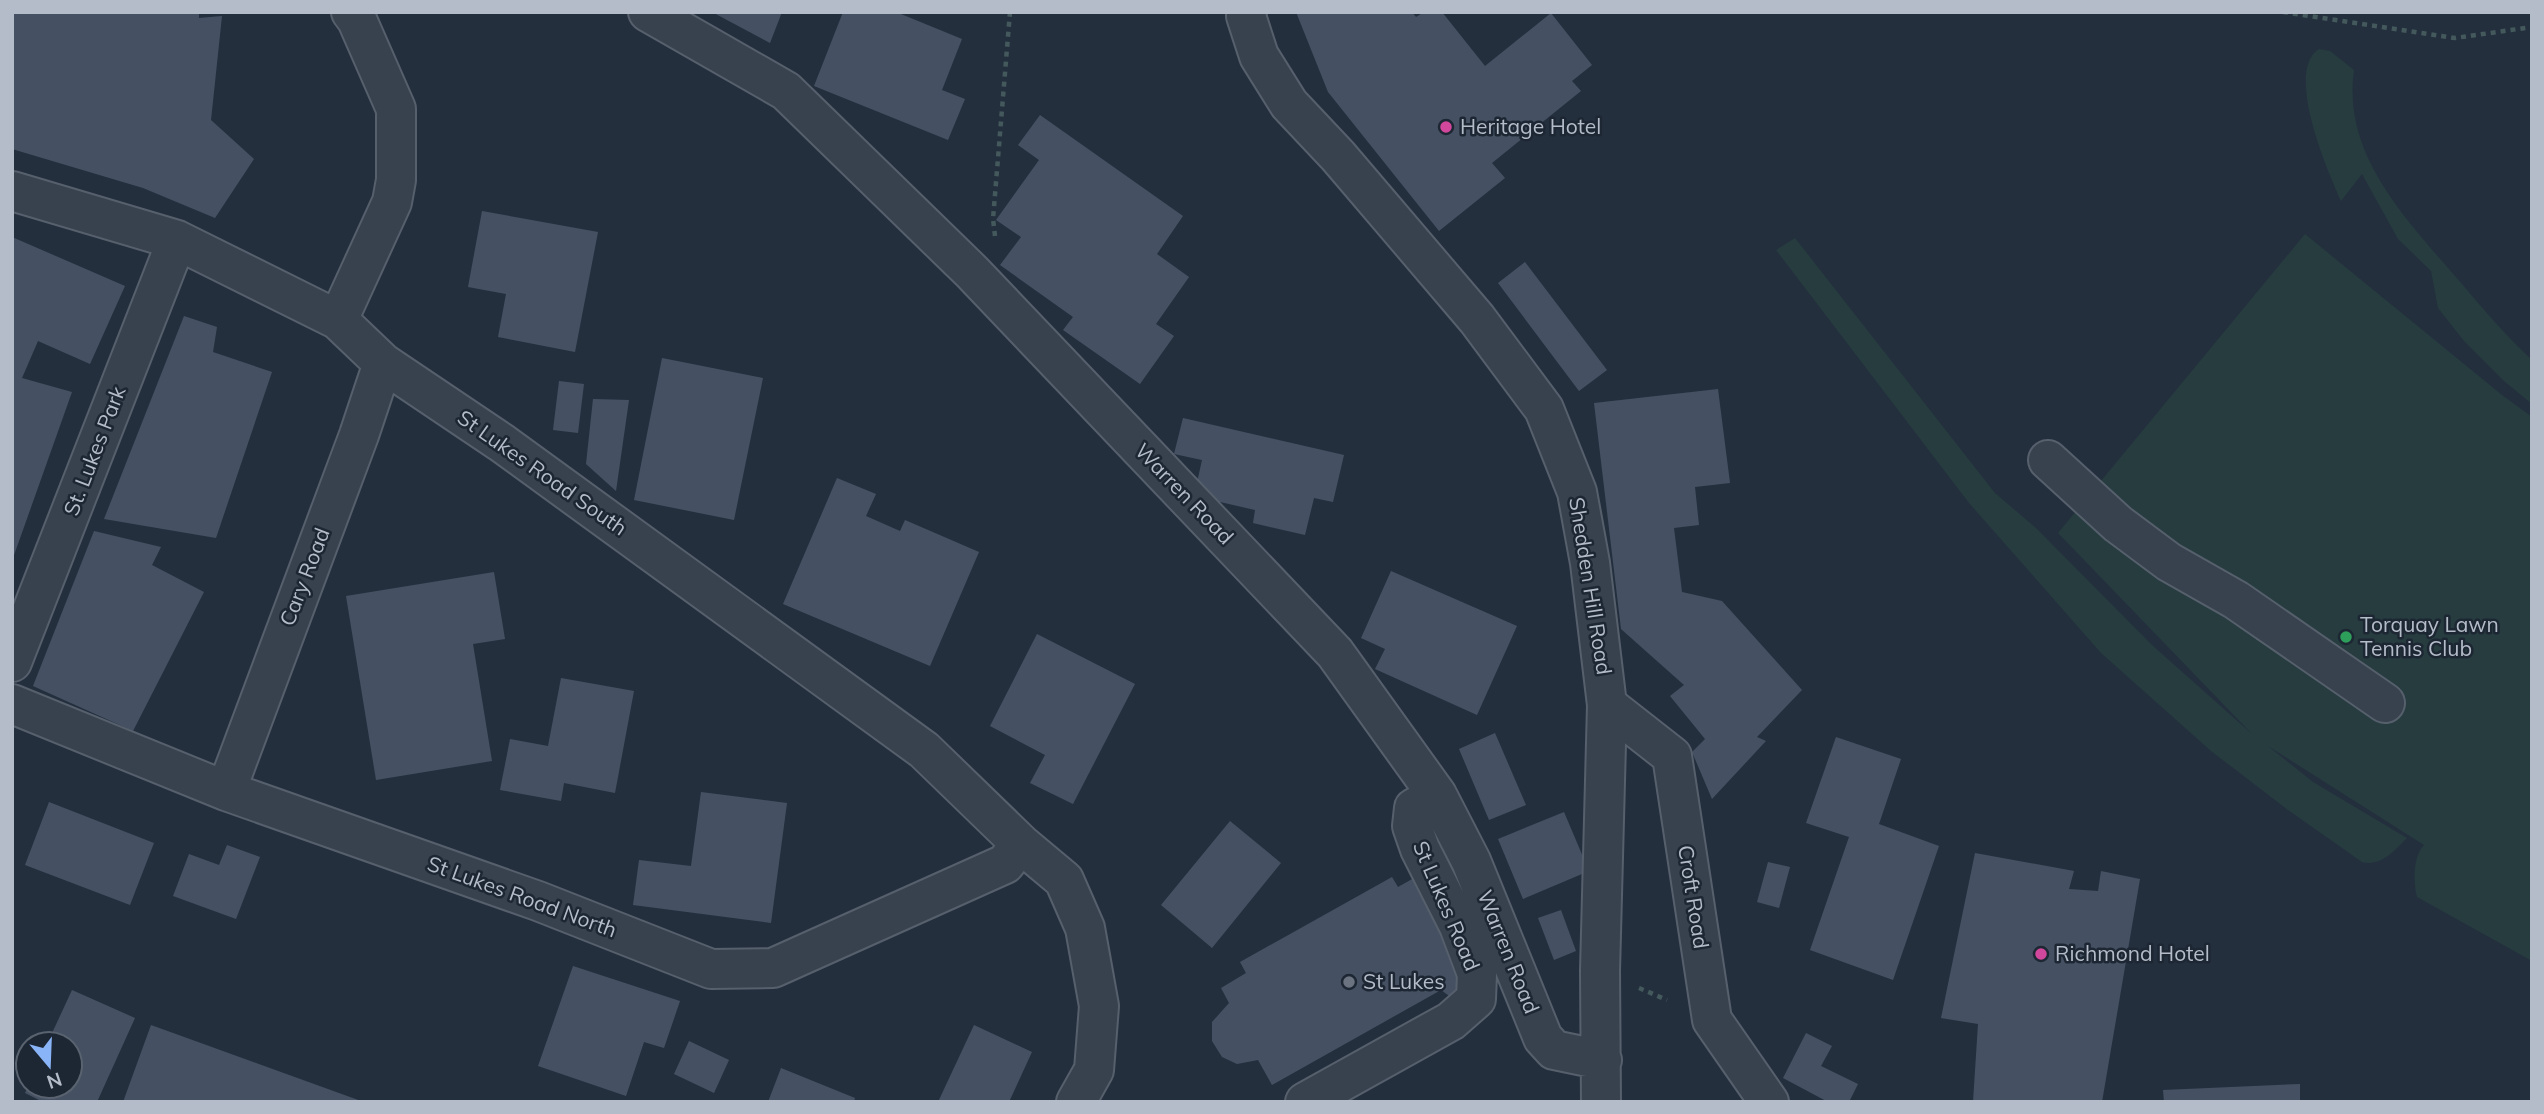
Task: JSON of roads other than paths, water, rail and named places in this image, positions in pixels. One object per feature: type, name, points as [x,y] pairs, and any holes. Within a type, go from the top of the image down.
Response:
[{"type":"street","points":[[338,320],[392,202],[396,180],[396,109],[351,12]]},
{"type":"street","name":"Warren Road","points":[[648,12],[786,91],[972,272],[1335,653],[1437,795],[1477,874],[1543,1038],[1554,1050],[1602,1060]]},
{"type":"street","name":"Shedden Hill Road","points":[[1247,12],[1259,56],[1289,104],[1338,156],[1477,319],[1544,410],[1577,492],[1590,563],[1607,705],[1600,971],[1601,1102]]},
{"type":"street","name":"St Lukes Road South","points":[[12,191],[177,240],[338,320],[383,363],[502,443],[924,750],[1021,844]]},
{"type":"street","name":"St. Lukes Park","points":[[12,662],[177,240]]},
{"type":"street","name":"Cary Road","points":[[226,791],[359,435],[383,363]]},
{"type":"street","points":[[2048,460],[2118,524],[2169,562],[2236,600],[2385,703]]},
{"type":"street","name":"St Lukes Road North","points":[[12,704],[226,791],[538,901],[711,969],[773,968],[1005,864],[1021,844]]},
{"type":"street","name":"Croft Road","points":[[1607,705],[1672,756],[1712,1020],[1769,1102]]},
{"type":"street","name":"St Lukes Road","points":[[1305,1102],[1451,1021],[1476,999],[1477,974],[1459,926],[1420,849],[1412,826],[1414,808],[1437,795]]},
{"type":"street","points":[[1021,844],[1063,880],[1085,929],[1100,1006],[1094,1070],[1076,1102]]},
{"type":"place","name":"Heritage Hotel","points":[[1446,127]]},
{"type":"place","name":"Torquay Lawn Tennis Club","points":[[2346,637]]},
{"type":"place","name":"Richmond Hotel","points":[[2041,954]]},
{"type":"place","name":"St Lukes","points":[[1349,982]]}]
